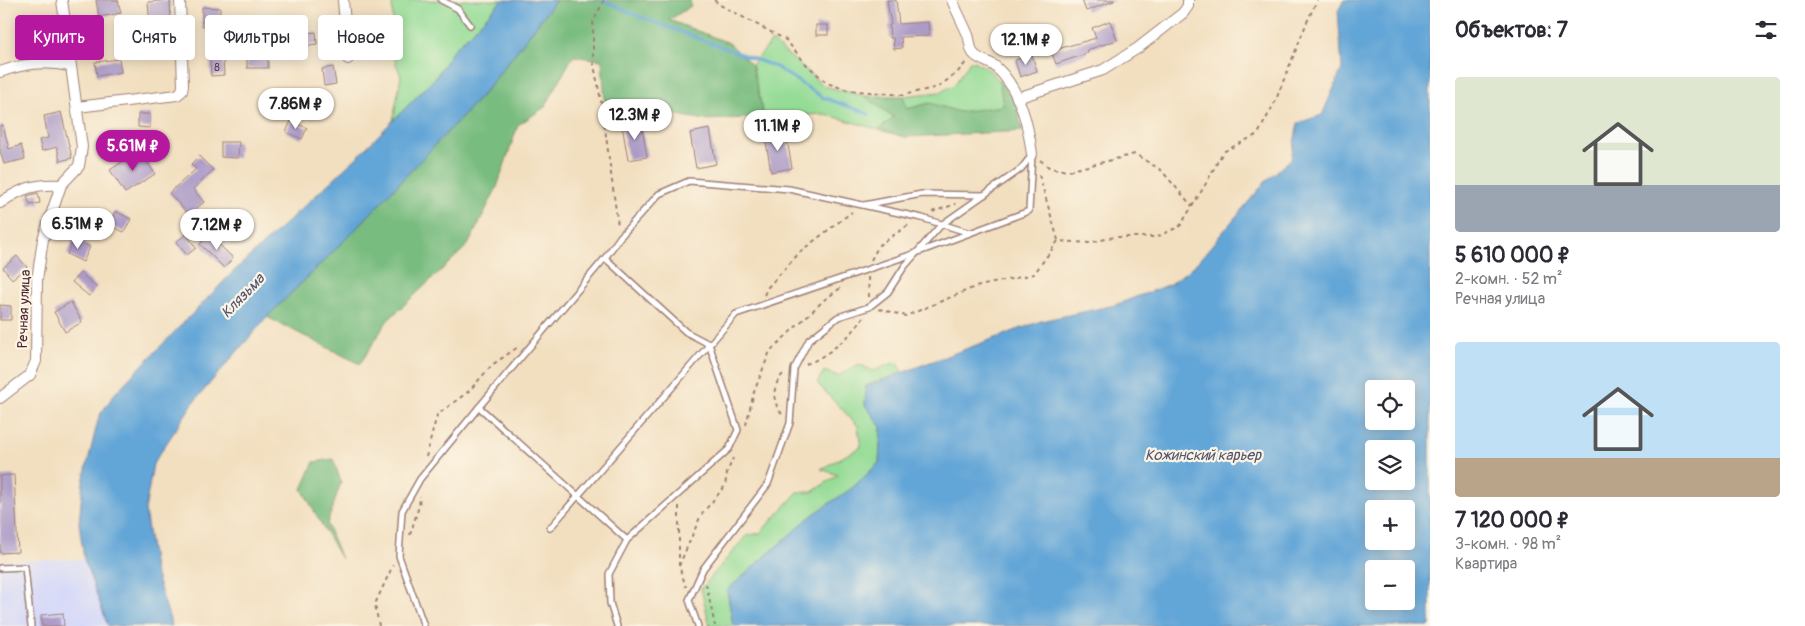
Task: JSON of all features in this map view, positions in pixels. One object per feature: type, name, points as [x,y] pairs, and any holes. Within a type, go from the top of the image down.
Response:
[{"type":"street","name":"Речная улица","points":[[0,398],[30,375],[36,361],[37,280],[43,239],[61,185],[79,166],[82,148],[78,107],[70,66],[62,0]]},
{"type":"street","points":[[78,107],[177,95],[182,91],[184,85],[180,0]]},
{"type":"street","points":[[343,0],[344,15]]},
{"type":"street","points":[[952,0],[968,36],[973,53],[985,62],[995,65],[1018,98],[1027,121],[1032,154]]},
{"type":"street","points":[[1018,98],[1103,70],[1138,48],[1184,13],[1188,6],[1188,0]]},
{"type":"street","points":[[0,72],[19,65],[39,62],[70,66]]},
{"type":"street","points":[[0,203],[11,196],[44,184],[61,185]]},
{"type":"lane","points":[[441,0],[458,9],[470,25]]},
{"type":"lane","points":[[698,626],[689,600],[703,569],[768,484],[790,423],[794,369],[809,340],[838,317],[869,307],[888,292],[904,266],[941,225],[1021,169],[1032,154]]},
{"type":"lane","points":[[550,528],[736,314],[916,253],[1029,211],[1032,154]]},
{"type":"lane","points":[[424,626],[398,556],[402,511],[420,479],[605,258],[620,237],[659,194],[689,181],[789,189],[922,218],[970,233]]},
{"type":"lane","points":[[861,205],[922,194],[984,195]]},
{"type":"lane","points":[[605,258],[686,332],[708,344],[738,430],[729,448],[627,540],[608,574],[610,603],[617,626]]},
{"type":"lane","points":[[479,407],[627,540]]},
{"type":"lane","points":[[0,568],[25,567],[31,626]]},
{"type":"path","points":[[604,0],[593,22],[593,60],[602,106],[620,237]]},
{"type":"path","points":[[714,0],[786,40],[806,64],[827,83],[847,90],[903,95],[938,87],[957,73],[973,53]]},
{"type":"path","points":[[1058,241],[1089,244],[1114,237],[1157,237],[1180,226],[1223,152],[1258,134],[1276,102],[1317,0]]},
{"type":"path","points":[[1032,154],[1050,168],[1068,171],[1135,154],[1161,170],[1192,206]]},
{"type":"path","points":[[1038,171],[1047,197],[1058,241]]},
{"type":"path","points":[[790,423],[776,406],[774,396],[778,380],[784,373],[816,361],[862,321],[869,307],[867,269],[879,245],[902,228],[936,210],[960,202]]},
{"type":"path","points":[[758,306],[768,287],[802,250],[861,205]]},
{"type":"path","points":[[869,307],[906,316],[975,287],[1034,274],[1058,241]]},
{"type":"path","points":[[744,431],[754,392],[770,351],[824,300],[846,284]]},
{"type":"path","points":[[679,566],[701,515],[725,486],[727,473],[734,456]]},
{"type":"path","points":[[679,493],[679,566],[689,600]]},
{"type":"path","points":[[703,569],[715,626]]},
{"type":"path","points":[[379,626],[375,604],[390,571]]},
{"type":"shaded area","points":[[84,559],[108,626],[0,626],[0,561]]},
{"type":"green space","points":[[392,0],[502,0],[453,50],[436,77],[393,121],[401,76],[395,60],[403,60],[403,15],[393,15]]},
{"type":"green space","points":[[556,0],[690,0],[691,6],[669,20],[729,43],[752,65],[764,117],[705,120],[605,102],[602,60],[573,56],[545,107],[518,125],[497,187],[468,245],[387,321],[360,364],[267,317],[353,232],[485,92]]},
{"type":"green space","points":[[772,41],[824,86],[864,96],[894,117],[879,130],[825,114],[764,117],[752,65]]},
{"type":"green space","points":[[970,61],[976,62],[988,69],[996,77],[1004,106],[959,112],[930,103],[907,109],[903,96],[941,92],[955,84]]},
{"type":"green space","points":[[999,80],[1015,103],[1023,131],[905,137],[879,130],[894,117],[864,96],[903,96],[907,109],[930,103],[959,112],[1003,106]]},
{"type":"green space","points":[[896,362],[903,373],[866,386],[865,405],[881,427],[879,463],[852,488],[811,516],[727,590],[733,626],[710,626],[701,589],[746,536],[760,533],[798,492],[812,492],[838,475],[821,469],[861,447],[858,426],[817,383],[824,371],[838,376],[859,364],[873,371]]},
{"type":"green space","points":[[333,459],[341,482],[327,524],[341,559],[302,489],[314,462]]},
{"type":"water","name":"Клязьма","points":[[502,0],[556,0],[485,92],[353,232],[267,317],[193,403],[153,464],[145,510],[154,569],[172,626],[108,626],[84,559],[79,523],[83,482],[99,416],[116,392],[233,272],[355,159],[436,77],[453,50]]},
{"type":"water","name":"Кожинский карьер","points":[[1344,0],[1430,0],[1430,626],[733,626],[727,590],[811,516],[852,488],[879,463],[881,427],[865,405],[866,386],[1041,321],[1115,305],[1170,284],[1194,266],[1267,180],[1291,159],[1298,123],[1322,115],[1342,69],[1338,11]]},
{"type":"building","points":[[96,0],[118,0],[121,13],[104,16],[99,15]]},
{"type":"building","points":[[170,0],[171,15],[149,15],[148,2]]},
{"type":"building","points":[[887,0],[896,0],[899,24],[928,22],[929,36],[901,37],[902,48],[894,49],[893,38],[890,38],[889,25],[891,25]]},
{"type":"building","points":[[1082,0],[1114,0],[1114,1],[1086,11]]},
{"type":"building","points":[[202,7],[220,8],[220,15],[205,15],[205,26],[202,26]]},
{"type":"building","points":[[1110,21],[1117,40],[1087,50],[1088,53],[1056,64],[1051,51],[1096,38],[1092,28]]},
{"type":"building","points":[[816,25],[828,25],[828,35],[816,35]]},
{"type":"building","points":[[1038,30],[1040,41],[1023,45],[1020,34]]},
{"type":"building","points":[[316,32],[317,44],[308,45],[308,33]]},
{"type":"building","points":[[1032,55],[1037,71],[1020,77],[1015,60]]},
{"type":"building","points":[[119,60],[121,72],[97,76],[95,62]]},
{"type":"building","points":[[210,60],[223,60],[224,75],[211,76]]},
{"type":"building","points":[[247,60],[268,60],[268,68],[247,68]]},
{"type":"building","points":[[333,67],[336,84],[324,86],[322,69]]},
{"type":"building","points":[[61,112],[72,158],[60,161],[57,147],[42,151],[39,140],[48,138],[44,116]]},
{"type":"building","points":[[138,114],[150,114],[150,128],[138,127]]},
{"type":"building","points":[[291,121],[307,128],[302,139],[286,132]]},
{"type":"building","points":[[641,121],[647,157],[628,160],[622,125]]},
{"type":"building","points":[[0,125],[3,125],[9,149],[21,145],[25,159],[4,164],[0,151]]},
{"type":"building","points":[[710,129],[716,164],[696,168],[690,133]]},
{"type":"building","points":[[786,133],[792,168],[771,172],[765,136]]},
{"type":"building","points":[[221,142],[239,142],[238,158],[221,157]]},
{"type":"building","points":[[140,150],[155,174],[125,193],[110,170]]},
{"type":"building","points":[[199,156],[213,170],[193,189],[204,202],[189,215],[169,193],[196,169],[191,164]]},
{"type":"building","points":[[38,193],[40,203],[30,205],[27,196]]},
{"type":"building","points":[[115,211],[131,219],[124,232],[109,225]]},
{"type":"building","points":[[186,234],[196,248],[187,255],[176,242]]},
{"type":"building","points":[[209,235],[233,258],[224,268],[200,244]]},
{"type":"building","points":[[74,239],[90,247],[83,262],[67,254]]},
{"type":"building","points":[[17,256],[27,267],[12,279],[3,268]]},
{"type":"building","points":[[80,273],[97,287],[89,296],[72,282]]},
{"type":"building","points":[[71,302],[82,322],[65,332],[54,312]]},
{"type":"building","points":[[0,305],[11,306],[11,320],[0,320]]},
{"type":"building","points":[[14,475],[18,552],[0,553],[0,476]]},
{"type":"building","points":[[63,613],[64,626],[42,626],[41,615]]},
{"type":"waterway","points":[[602,0],[638,16],[776,67],[822,97],[869,114]]}]
